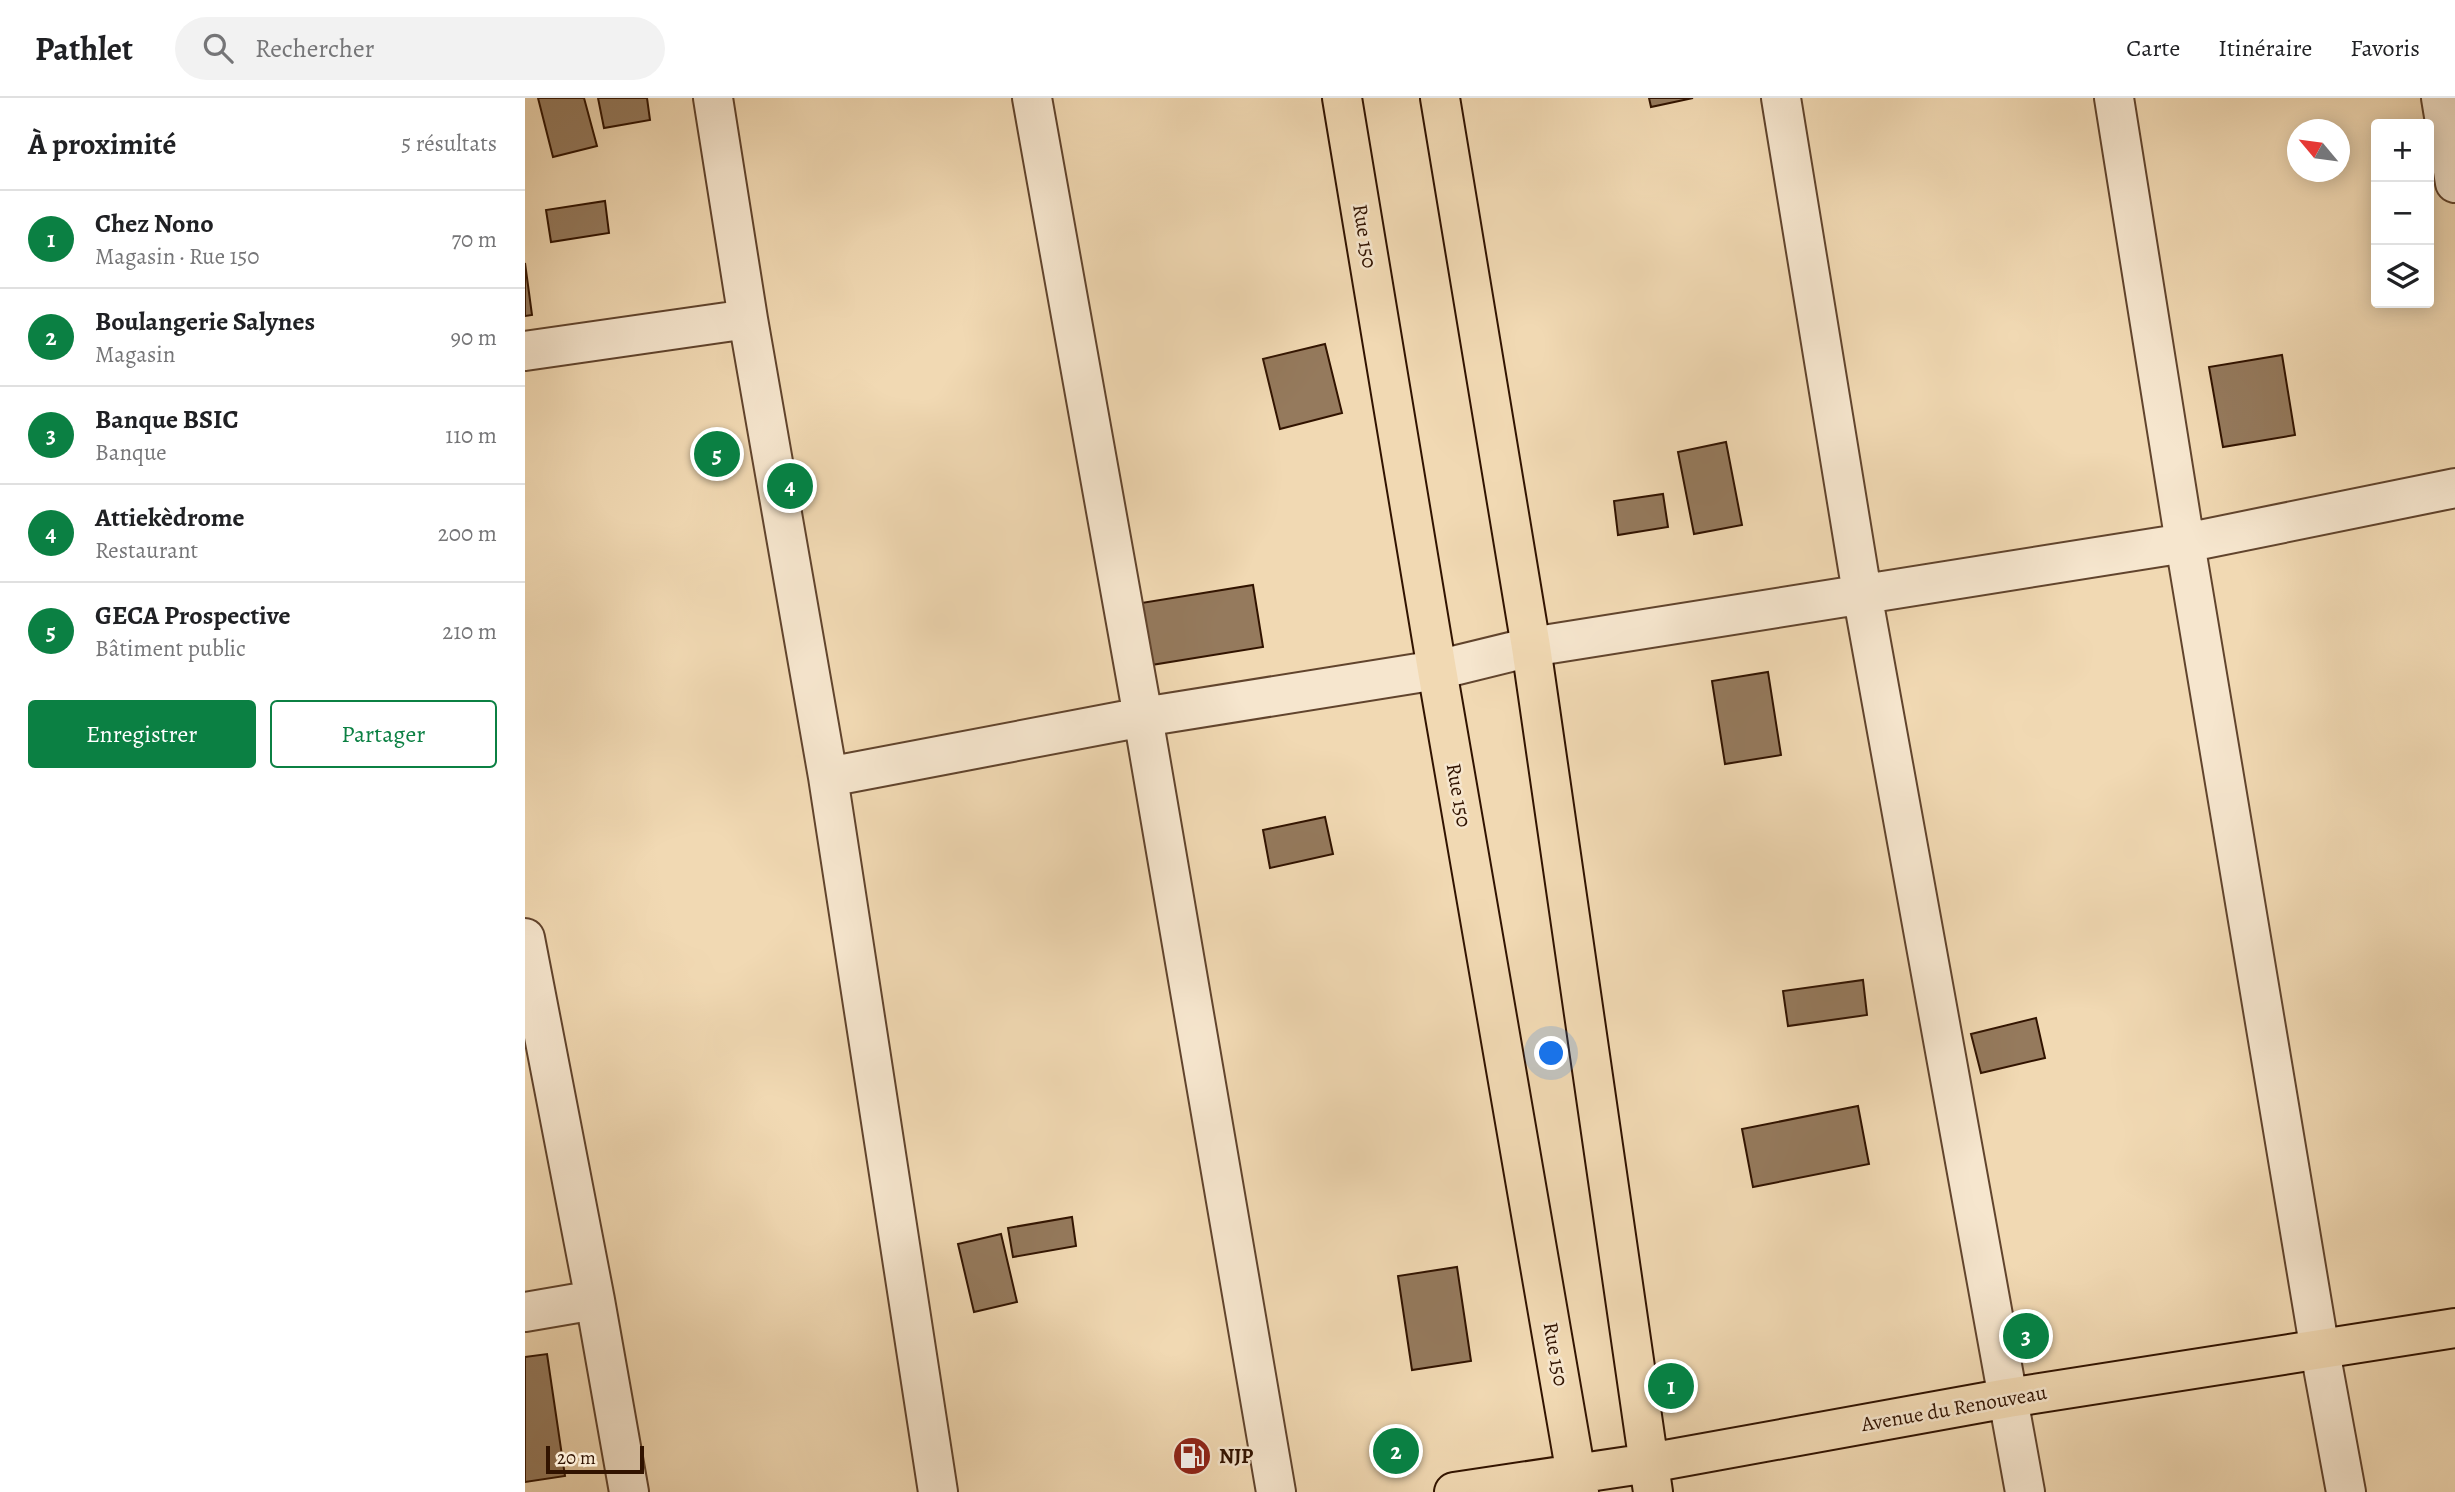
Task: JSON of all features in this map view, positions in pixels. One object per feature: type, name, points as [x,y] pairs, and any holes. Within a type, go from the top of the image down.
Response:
[{"type":"main road","name":"Rue 150","points":[[1342,98],[1437,670],[1578,1484]]},
{"type":"main road","points":[[1440,98],[1531,648],[1651,1478]]},
{"type":"main road","name":"Avenue du Renouveau","points":[[1454,1492],[1651,1478],[2008,1398],[2455,1328]]},
{"type":"street","points":[[713,98],[748,319],[828,777],[938,1492]]},
{"type":"street","points":[[1032,98],[1143,717],[1276,1492]]},
{"type":"street","points":[[1781,98],[1862,593],[2025,1492]]},
{"type":"street","points":[[2114,98],[2185,543],[2346,1492]]},
{"type":"street","points":[[2441,98],[2455,183]]},
{"type":"street","points":[[525,351],[748,319]]},
{"type":"street","points":[[828,777],[1143,717],[1437,670],[1531,648],[2185,543],[2455,488]]},
{"type":"street","points":[[525,938],[529,983],[595,1300],[629,1492]]},
{"type":"street","points":[[525,1312],[595,1300]]},
{"type":"building","points":[[538,98],[584,98],[597,146],[553,157]]},
{"type":"building","points":[[598,98],[647,98],[650,120],[604,128]]},
{"type":"building","points":[[1649,98],[1693,98],[1651,107]]},
{"type":"building","points":[[605,201],[609,233],[551,242],[546,210]]},
{"type":"building","points":[[525,263],[532,315],[525,316]]},
{"type":"building","points":[[1325,344],[1342,413],[1280,429],[1263,359]]},
{"type":"building","points":[[2282,355],[2295,435],[2223,447],[2209,367]]},
{"type":"building","points":[[1726,442],[1742,525],[1694,534],[1678,452]]},
{"type":"building","points":[[1663,494],[1668,527],[1618,535],[1614,501]]},
{"type":"building","points":[[1253,585],[1263,647],[1139,667],[1129,605]]},
{"type":"building","points":[[1768,672],[1781,755],[1725,764],[1712,681]]},
{"type":"building","points":[[1325,817],[1333,854],[1270,868],[1263,830]]},
{"type":"building","points":[[1863,980],[1867,1015],[1788,1026],[1783,991]]},
{"type":"building","points":[[2036,1018],[2045,1058],[1981,1073],[1971,1034]]},
{"type":"building","points":[[1858,1106],[1869,1164],[1753,1187],[1742,1129]]},
{"type":"building","points":[[1072,1217],[1076,1246],[1013,1257],[1008,1228]]},
{"type":"building","points":[[1001,1234],[1017,1302],[974,1312],[958,1244]]},
{"type":"building","points":[[1457,1267],[1471,1361],[1412,1370],[1398,1276]]},
{"type":"building","points":[[547,1354],[565,1476],[525,1482],[525,1357]]},
{"type":"place","name":"GECA Prospective","points":[[717,454]]},
{"type":"place","name":"Attiekèdrome","points":[[790,486]]},
{"type":"place","name":"Banque BSIC","points":[[2026,1336]]},
{"type":"place","name":"Chez Nono","points":[[1671,1386]]},
{"type":"place","name":"Boulangerie Salynes","points":[[1396,1451]]},
{"type":"place","name":"NJP","points":[[1192,1456]]}]
